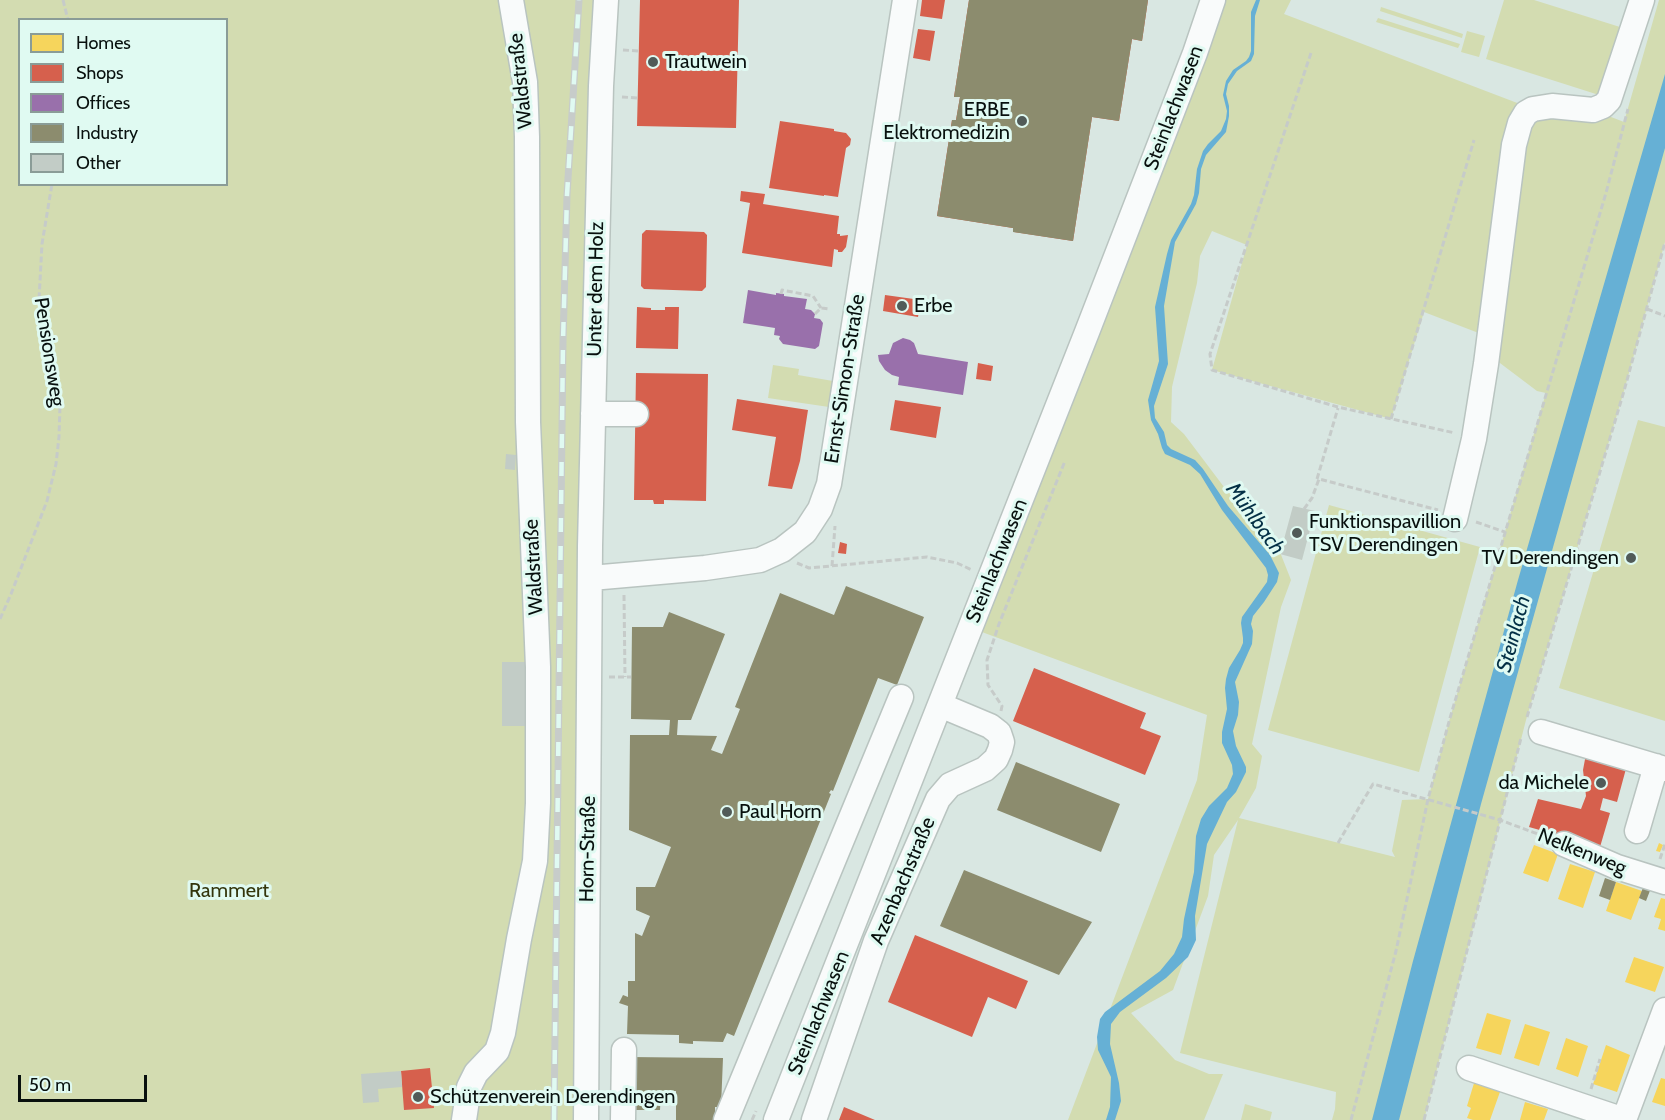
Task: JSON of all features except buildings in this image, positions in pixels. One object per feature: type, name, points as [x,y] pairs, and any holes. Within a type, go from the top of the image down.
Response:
[{"type":"street","name":"Waldstraße","points":[[464,1120],[469,1087],[476,1073],[497,1051],[503,1033],[535,861],[538,803],[538,656],[528,422],[527,137],[525,82],[511,0]]},
{"type":"street","name":"Unter dem Holz","points":[[591,578],[600,95],[606,0]]},
{"type":"street","name":"Ernst-Simon-Straße","points":[[591,578],[705,568],[760,560],[782,550],[805,532],[820,509],[829,484],[905,0]]},
{"type":"street","name":"Steinlachwasen","points":[[776,1120],[1153,164],[1213,0]]},
{"type":"street","points":[[1456,517],[1474,439],[1514,145],[1520,123],[1526,113],[1533,109],[1552,106],[1593,111],[1609,100],[1642,0]]},
{"type":"street","points":[[593,414],[636,414]]},
{"type":"street","name":"Horn-Straße","points":[[586,1120],[591,578]]},
{"type":"street","points":[[726,1120],[901,697]]},
{"type":"street","points":[[940,705],[990,726],[999,733]]},
{"type":"street","points":[[1530,727],[1660,767],[1637,831]]},
{"type":"street","name":"Azenbachstraße","points":[[814,1120],[876,941],[938,799],[950,785],[985,769],[996,759],[1002,742],[999,733]]},
{"type":"street","name":"Nelkenweg","points":[[1564,844],[1617,867],[1665,882]]},
{"type":"street","points":[[1459,1065],[1624,1120],[1665,1010]]},
{"type":"street","points":[[623,1120],[624,1050]]},
{"type":"path","points":[[63,0],[68,18]]},
{"type":"path","points":[[1311,53],[1210,354],[1212,370],[1338,407],[1474,439]]},
{"type":"path","points":[[1351,1120],[1396,951],[1428,799],[1450,718],[1606,193],[1630,100]]},
{"type":"path","points":[[1391,419],[1474,140]]},
{"type":"path","name":"Pensionsweg","points":[[0,619],[47,501],[56,464],[60,406],[39,300],[42,244],[52,186]]},
{"type":"path","points":[[1424,1120],[1500,820],[1530,727],[1665,242]]},
{"type":"path","points":[[781,294],[782,290],[813,296],[821,308],[829,309]]},
{"type":"path","points":[[815,314],[821,308]]},
{"type":"path","points":[[1647,309],[1665,316]]},
{"type":"path","points":[[1312,498],[1338,407]]},
{"type":"path","points":[[999,733],[1002,706],[988,685],[987,660],[999,624],[1065,461]]},
{"type":"path","points":[[1304,509],[1312,498],[1318,480],[1505,532]]},
{"type":"path","points":[[820,509],[835,520],[832,566]]},
{"type":"path","points":[[624,575],[625,677]]},
{"type":"path","name":"Nelkenweg","points":[[1338,843],[1373,784],[1500,820],[1564,844]]},
{"type":"path","points":[[1585,1108],[1600,1059]]},
{"type":"path","points":[[1440,1060],[1459,1065]]},
{"type":"green space","name":"Rammert","points":[[0,0],[606,0],[586,1120],[0,1120]]},
{"type":"green space","points":[[1213,0],[1291,0],[1284,14],[1533,109],[1593,110],[1624,122],[1659,0],[1665,0],[1665,242],[1624,391],[1526,720],[1424,1120],[1332,1120],[1336,1092],[1180,1053],[1238,820],[1214,855],[1208,896],[1173,990],[1131,1013],[1175,1060],[1209,1074],[1223,1074],[1204,1120],[1068,1120],[1197,780],[1207,715],[971,628]],"holes":[[[1212,231],[1247,245],[1212,370],[1391,419],[1424,312],[1489,337],[1488,354],[1537,391],[1546,393],[1428,799],[1402,800],[1392,851],[1395,857],[1239,818],[1256,788],[1262,756],[1252,744],[1281,607],[1291,580],[1274,537],[1224,487],[1184,434],[1171,422],[1172,387],[1197,283],[1200,256]]]},
{"type":"green space","points":[[1504,0],[1534,0],[1620,27],[1599,95],[1486,59]]},
{"type":"green space","points":[[1381,7],[1463,34],[1462,38],[1380,11]]},
{"type":"green space","points":[[1378,18],[1460,44],[1458,48],[1376,22]]},
{"type":"green space","points":[[1467,31],[1485,36],[1479,57],[1461,52]]},
{"type":"green space","points":[[773,365],[799,369],[798,375],[833,381],[829,407],[768,398]]},
{"type":"green space","name":"TV Derendingen","points":[[1638,420],[1665,427],[1665,721],[1559,688]]},
{"type":"green space","points":[[1329,505],[1480,547],[1419,772],[1268,730]]},
{"type":"green space","points":[[1245,1104],[1272,1112],[1270,1120],[1241,1120]]},
{"type":"water","points":[[1256,0],[1260,0],[1255,16],[1254,54],[1251,61],[1237,71],[1228,84],[1226,94],[1229,116],[1226,132],[1206,155],[1201,169],[1196,204],[1175,242],[1164,306],[1168,364],[1154,406],[1155,418],[1164,432],[1167,445],[1195,460],[1203,469],[1228,506],[1270,555],[1279,573],[1277,582],[1253,616],[1252,644],[1235,682],[1239,702],[1233,731],[1246,772],[1236,792],[1227,802],[1207,844],[1195,916],[1196,940],[1188,957],[1166,978],[1120,1012],[1111,1024],[1110,1044],[1121,1101],[1115,1120],[1106,1120],[1110,1107],[1111,1077],[1098,1050],[1097,1037],[1100,1019],[1105,1012],[1160,971],[1174,954],[1182,937],[1194,872],[1196,836],[1201,819],[1209,806],[1227,788],[1233,774],[1232,765],[1222,743],[1227,709],[1226,679],[1229,668],[1243,643],[1242,617],[1267,582],[1268,575],[1266,568],[1222,510],[1200,474],[1190,465],[1165,454],[1151,420],[1148,400],[1159,361],[1155,307],[1167,254],[1171,240],[1191,204],[1197,169],[1203,151],[1221,131],[1226,119],[1227,111],[1223,95],[1226,81],[1233,70],[1249,57],[1251,12]]},
{"type":"water","name":"Steinlach","points":[[1665,74],[1665,148],[1481,804],[1399,1120],[1372,1120],[1413,961],[1518,580]]},
{"type":"railway","points":[[554,1120],[563,342],[567,195],[579,0]]},
{"type":"place","name":"Trautwein","points":[[653,62]]},
{"type":"place","name":"ERBE Elektromedizin","points":[[1022,121]]},
{"type":"place","name":"Erbe","points":[[902,306]]},
{"type":"place","name":"Funktionspavillion TSV Derendingen","points":[[1297,533]]},
{"type":"place","name":"TV Derendingen","points":[[1631,558]]},
{"type":"place","name":"da Michele","points":[[1601,783]]},
{"type":"place","name":"Paul Horn","points":[[727,812]]},
{"type":"place","name":"Schützenverein Derendingen","points":[[418,1097]]},
{"type":"water label","name":"Mühlbach","points":[[1255,519]]}]
